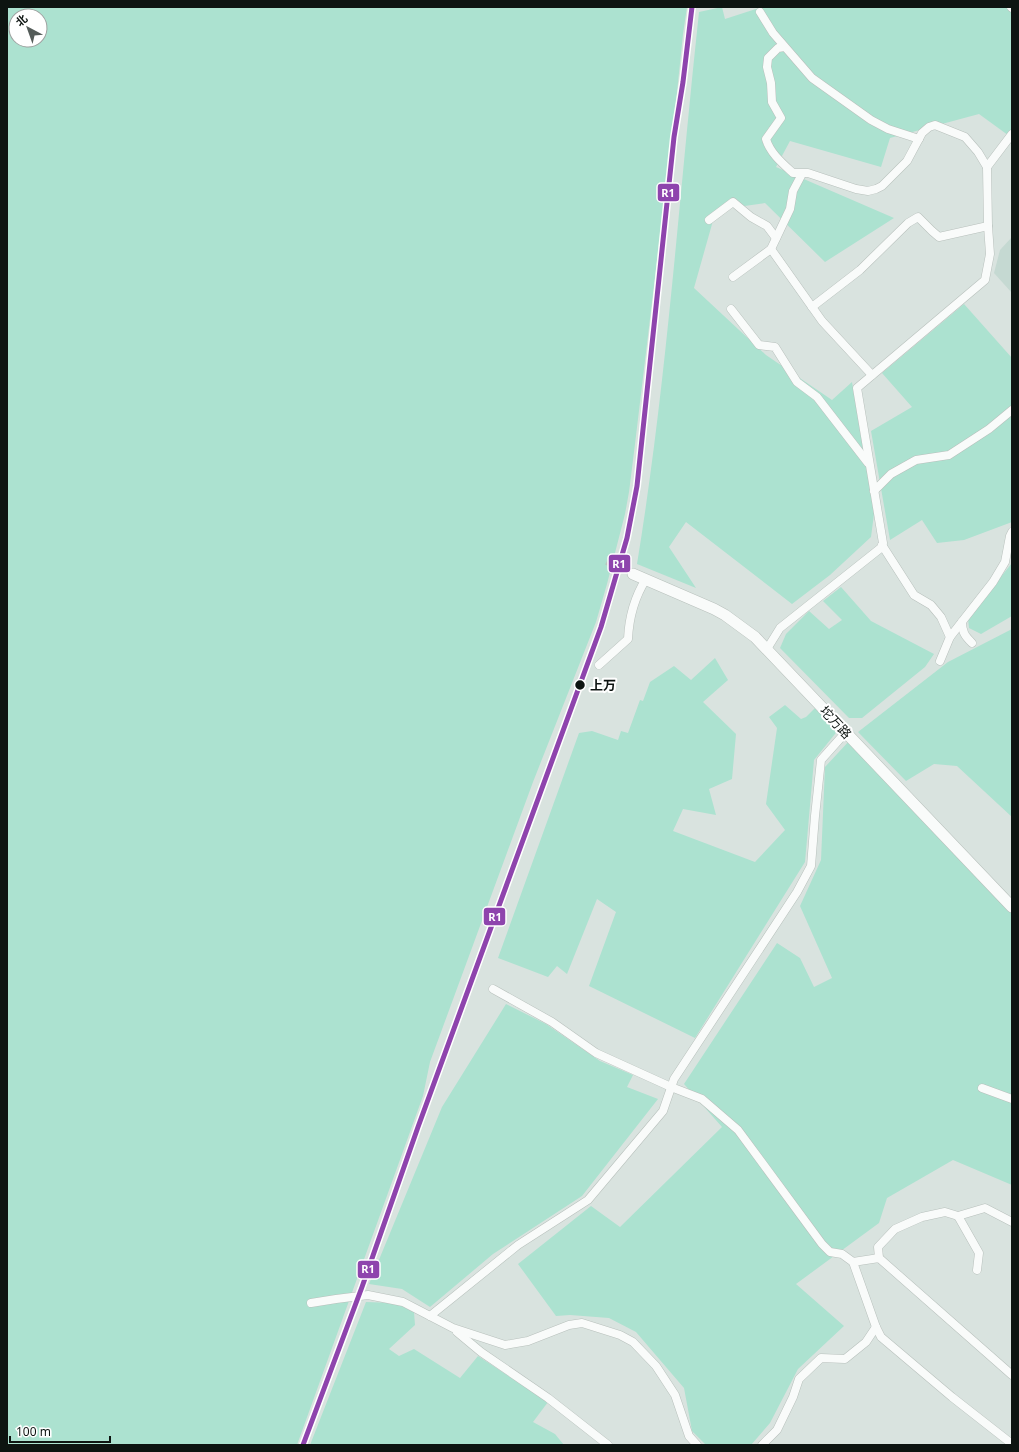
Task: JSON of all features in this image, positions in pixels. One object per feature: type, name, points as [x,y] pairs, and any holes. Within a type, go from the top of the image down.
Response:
[{"type":"main road","name":"坨万路","points":[[634,574],[725,615],[755,637],[1012,907]]},
{"type":"street","points":[[760,12],[773,34],[812,78],[871,120],[888,129],[919,138]]},
{"type":"street","points":[[784,47],[778,48],[768,58],[767,67],[772,102],[781,118],[766,139],[776,157],[793,173],[808,173],[856,189],[868,191],[876,189],[882,186],[907,160],[922,133],[929,127],[935,125],[965,137],[978,152],[987,167],[990,254],[985,280],[857,388],[882,545],[914,595],[932,605],[941,617],[950,637]]},
{"type":"street","points":[[987,167],[1012,134]]},
{"type":"street","points":[[733,277],[772,249],[790,209],[793,191],[802,174]]},
{"type":"street","points":[[708,220],[732,202],[751,217],[767,226],[776,238]]},
{"type":"street","points":[[812,307],[860,270],[918,216],[939,237],[988,226]]},
{"type":"street","points":[[772,249],[822,321],[872,375]]},
{"type":"street","points":[[731,310],[759,345],[775,347],[797,382],[817,397],[869,464]]},
{"type":"street","points":[[874,491],[892,474],[916,460],[949,455],[989,429],[1012,410]]},
{"type":"street","points":[[940,661],[950,637],[993,582],[1005,562],[1012,532]]},
{"type":"street","points":[[767,649],[780,628],[882,547],[882,545]]},
{"type":"street","points":[[599,664],[628,639],[628,622],[633,605],[639,590],[646,579]]},
{"type":"street","points":[[962,622],[962,630],[965,636],[972,643]]},
{"type":"street","points":[[430,1316],[518,1245],[588,1200],[663,1111],[674,1079],[798,892],[811,866],[821,760],[846,732]]},
{"type":"street","points":[[493,990],[552,1022],[596,1053],[671,1087],[702,1098],[738,1130],[822,1244],[830,1252],[842,1254],[853,1262],[876,1327],[882,1337],[952,1397],[1012,1444]]},
{"type":"street","points":[[982,1088],[1012,1099]]},
{"type":"street","points":[[1012,1222],[985,1208],[958,1216],[946,1212],[922,1217],[895,1229],[878,1247],[879,1258],[1012,1375]]},
{"type":"street","points":[[958,1216],[979,1253],[976,1270]]},
{"type":"street","points":[[853,1262],[879,1258]]},
{"type":"street","points":[[311,1303],[368,1296],[403,1302],[453,1328],[505,1345],[528,1341],[569,1325],[582,1323],[620,1335],[634,1342],[656,1366],[675,1395],[689,1436],[697,1445]]},
{"type":"street","points":[[762,1445],[777,1430],[793,1397],[799,1379],[821,1358],[845,1359],[866,1342],[876,1327]]},
{"type":"street","points":[[453,1328],[481,1352],[548,1398],[608,1445]]},
{"type":"shaded area","points":[[1012,237],[1012,293],[994,273],[1000,250]]},
{"type":"green space","points":[[7,7],[687,7],[629,492],[625,514],[607,584],[596,622],[533,782],[430,1062],[423,1096],[297,1445],[7,1445]]},
{"type":"green space","points":[[722,7],[725,19],[762,7],[1010,7],[1012,9],[1012,138],[979,114],[890,138],[881,167],[790,141],[776,167],[894,218],[825,262],[765,203],[716,210],[694,288],[766,355],[832,400],[852,382],[874,514],[871,537],[830,575],[792,604],[686,522],[669,547],[696,588],[637,564],[657,426],[665,357],[699,12]]},
{"type":"green space","points":[[964,304],[1012,358],[1012,522],[964,540],[937,543],[922,520],[890,540],[871,431],[912,407],[882,373]]},
{"type":"green space","points":[[1012,563],[1012,616],[981,634],[969,628],[968,618]]},
{"type":"green space","points":[[841,587],[871,621],[934,654],[925,667],[862,718],[849,718],[780,648],[786,634],[809,611],[829,629],[842,620],[823,601]]},
{"type":"green space","points":[[1012,629],[1012,817],[957,766],[934,764],[906,781],[858,732],[948,662]]},
{"type":"green space","points":[[715,658],[728,680],[703,702],[736,734],[732,779],[709,789],[716,815],[683,809],[673,831],[755,862],[785,830],[766,804],[777,728],[769,717],[785,705],[801,719],[806,717],[818,705],[839,729],[814,760],[805,862],[695,1038],[589,986],[616,912],[597,899],[567,974],[557,966],[548,977],[498,958],[579,733],[592,731],[618,740],[621,731],[628,733],[640,700],[643,701],[650,682],[674,666],[691,680]]},
{"type":"green space","points":[[850,740],[1012,914],[1012,1185],[953,1160],[887,1198],[879,1223],[796,1284],[844,1326],[798,1369],[770,1423],[751,1445],[706,1445],[692,1431],[684,1388],[636,1332],[609,1318],[570,1315],[556,1316],[518,1264],[591,1206],[620,1227],[722,1127],[684,1084],[777,943],[800,958],[814,987],[832,978],[800,906],[821,860],[825,767]]},
{"type":"green space","points":[[506,1004],[546,1024],[600,1061],[633,1075],[627,1087],[658,1099],[582,1196],[493,1254],[430,1307],[402,1289],[369,1284],[442,1107]]},
{"type":"green space","points":[[366,1302],[395,1303],[414,1312],[415,1325],[389,1349],[399,1356],[414,1349],[460,1378],[478,1356],[548,1402],[533,1422],[555,1434],[564,1445],[310,1445]]},
{"type":"tunnel","points":[[607,561],[633,574]]},
{"type":"transit line","name":"R1","points":[[303,1445],[362,1287],[418,1127],[601,627],[627,538],[637,486],[674,137],[683,82],[692,7]]},
{"type":"place","name":"上万","points":[[580,685]]}]
